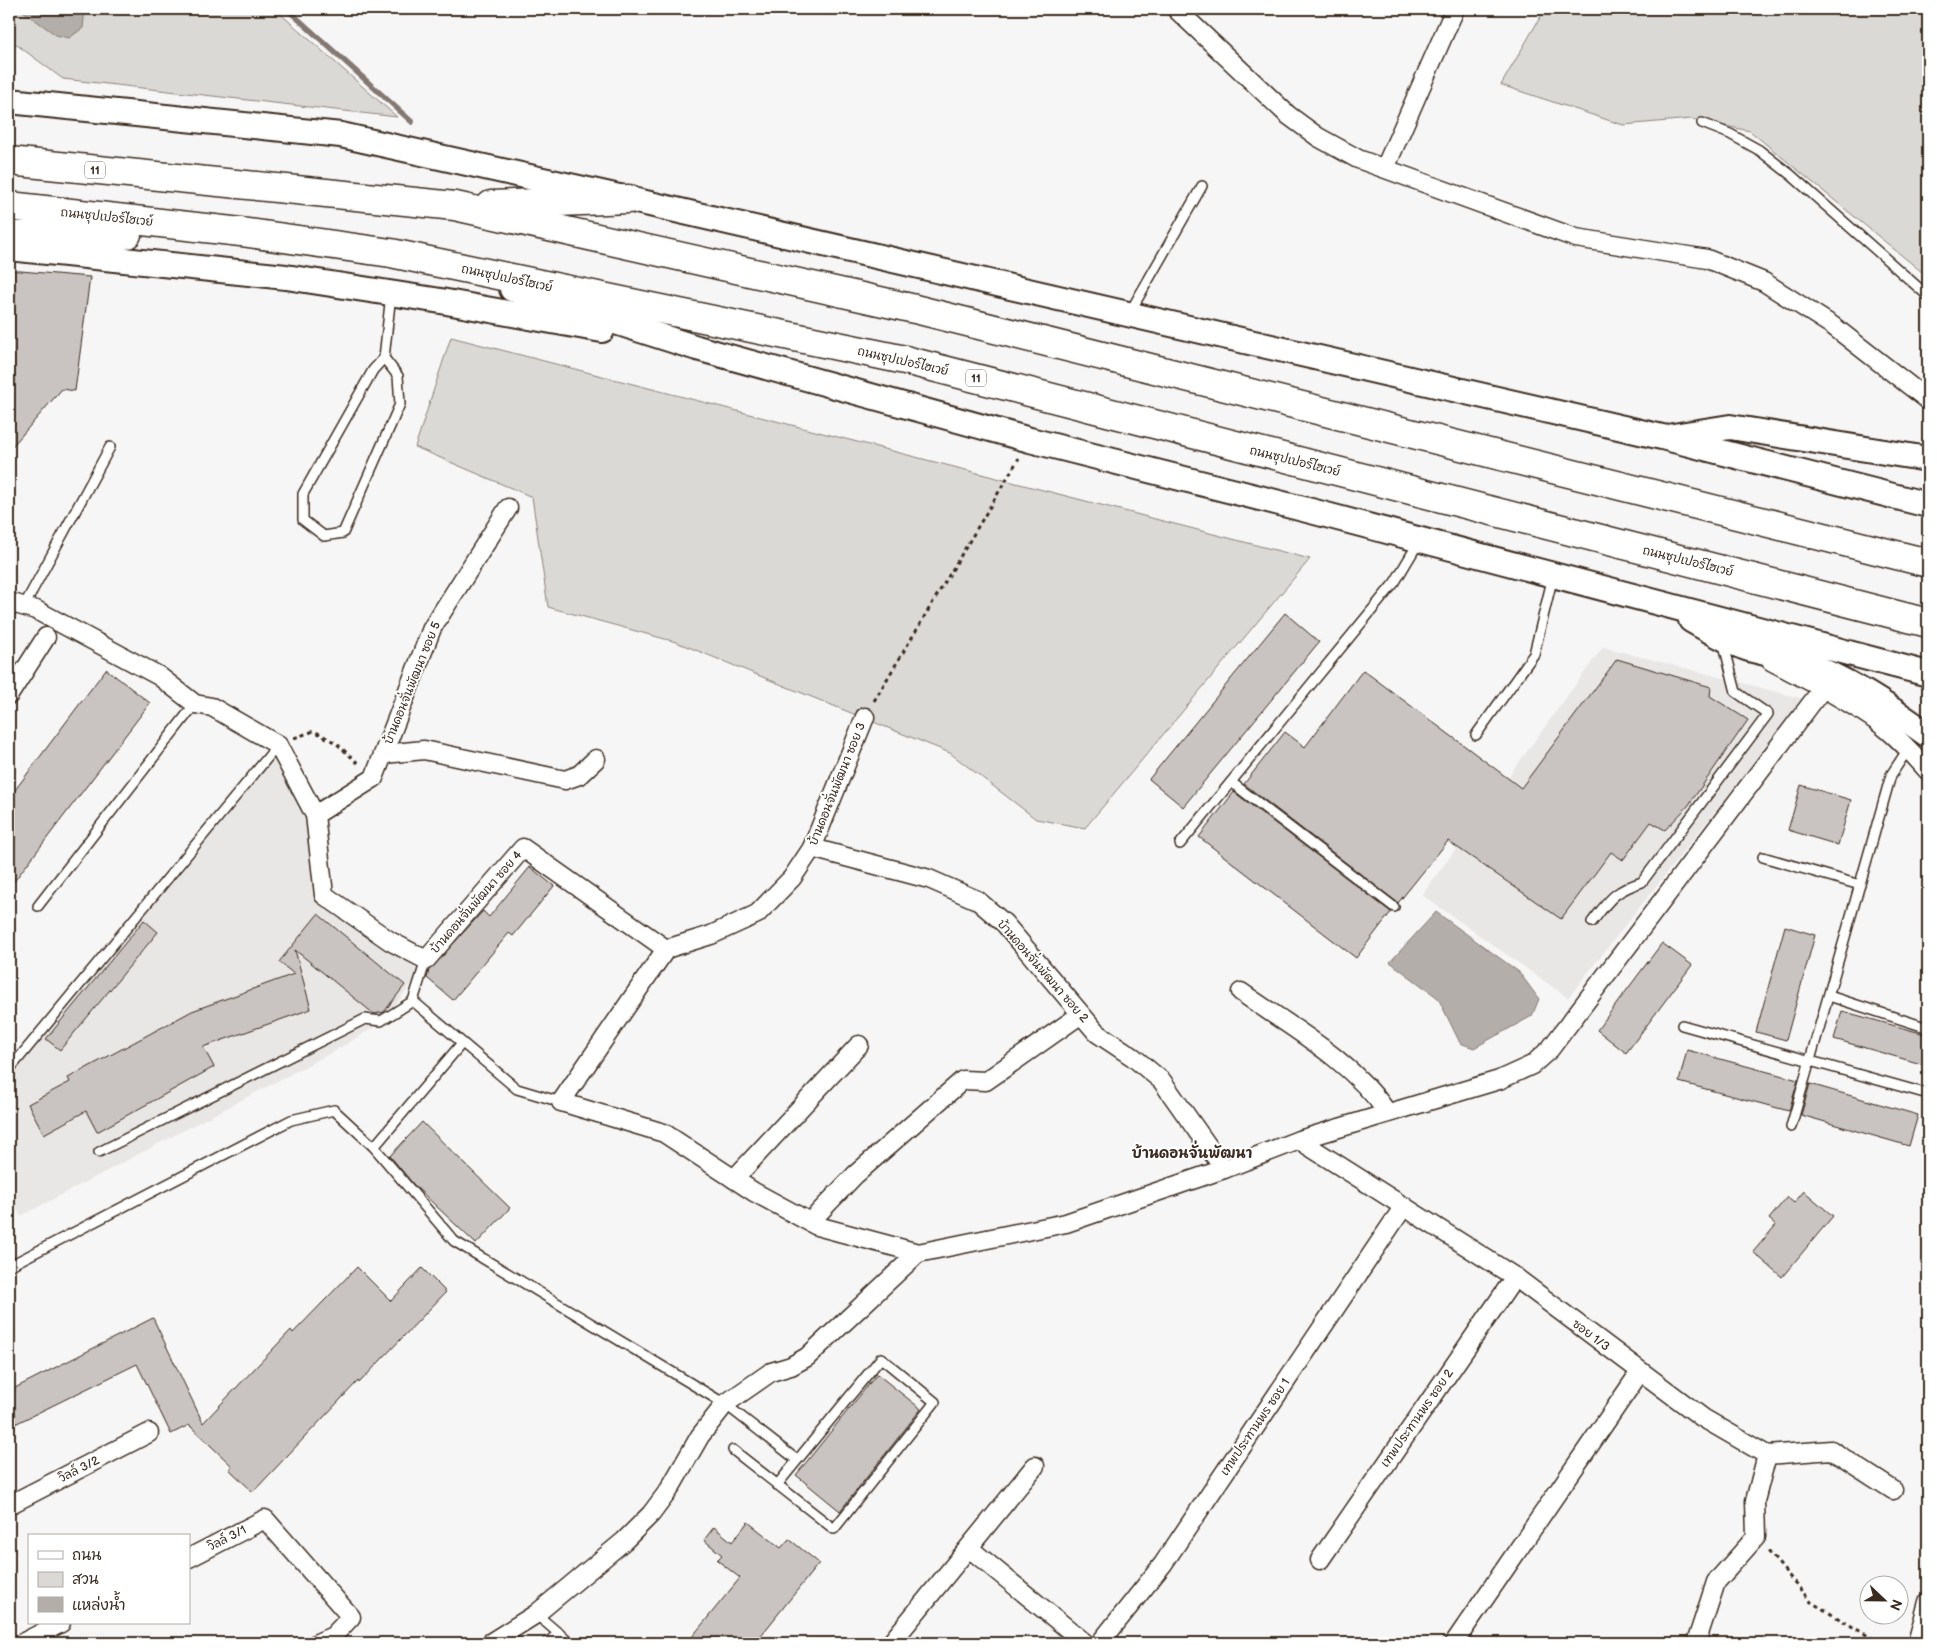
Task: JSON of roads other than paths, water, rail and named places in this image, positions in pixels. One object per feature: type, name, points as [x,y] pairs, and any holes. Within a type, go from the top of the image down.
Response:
[{"type":"highway","name":"11","points":[[9,161],[455,206],[916,309],[1928,563]]},
{"type":"highway","points":[[455,206],[628,199]]},
{"type":"highway","name":"ถนนซุปเปอร์ไฮเวย์","points":[[9,206],[241,232],[391,253],[905,360],[1928,623]]},
{"type":"highway","points":[[9,236],[241,232]]},
{"type":"main road","points":[[9,101],[341,136],[628,199],[1662,438],[1928,505]]},
{"type":"main road","points":[[9,154],[75,168]]},
{"type":"main road","points":[[9,248],[286,277],[697,348]]},
{"type":"main road","points":[[419,260],[697,348],[1030,440],[1420,540],[1928,674]]},
{"type":"main road","points":[[1662,438],[1730,427],[1928,459]]},
{"type":"main road","points":[[1880,492],[1928,496]]},
{"type":"main road","points":[[1664,604],[1722,638],[1746,648],[1798,661],[1835,676],[1902,716],[1928,735]]},
{"type":"street","points":[[1176,9],[1288,115],[1318,137],[1350,155],[1576,238],[1707,259],[1764,282],[1833,326],[1928,400]]},
{"type":"street","points":[[1385,168],[1455,9]]},
{"type":"street","name":"บ้านดอนจั่นพัฒนา ซอย 5","points":[[315,815],[374,778],[432,628],[508,508]]},
{"type":"street","points":[[16,604],[36,610],[159,676],[195,704],[212,707],[278,745],[315,815]]},
{"type":"street","points":[[9,695],[46,637]]},
{"type":"street","points":[[1746,648],[1823,688],[1879,723],[1908,748],[1928,771]]},
{"type":"street","points":[[666,949],[561,1102],[664,1133],[734,1179],[817,1226],[918,1253],[1066,1223],[1224,1170],[1299,1140],[1515,1075],[1532,1065],[1550,1049],[1823,688]]},
{"type":"street","name":"บ้านดอนจั่นพัฒนา ซอย 3","points":[[666,949],[711,935],[756,914],[792,878],[812,848],[865,717]]},
{"type":"street","points":[[384,754],[424,750],[565,780],[579,775],[596,759]]},
{"type":"street","name":"บ้านดอนจั่นพัฒนา ซอย 4","points":[[315,815],[324,895],[390,941],[426,960],[523,848],[666,949]]},
{"type":"street","name":"บ้านดอนจั่นพัฒนา ซอย 2","points":[[812,848],[930,879],[977,900],[1004,923],[1080,1016],[1097,1033],[1133,1057],[1162,1081],[1224,1170]]},
{"type":"street","points":[[1241,992],[1338,1060],[1374,1093],[1387,1112]]},
{"type":"street","points":[[810,1222],[855,1175],[963,1080],[986,1081],[1080,1016]]},
{"type":"street","points":[[734,1179],[859,1045]]},
{"type":"street","name":"ซอย 1/3","points":[[1299,1140],[1515,1277],[1702,1418],[1767,1455]]},
{"type":"street","name":"เทพประทานพร ซอย 1","points":[[1100,1643],[1163,1564],[1404,1206]]},
{"type":"street","points":[[490,1643],[536,1614],[624,1541],[651,1514],[669,1490],[700,1436],[726,1404],[771,1372],[791,1366],[807,1357],[918,1253]]},
{"type":"street","name":"เทพประทานพร ซอย 2","points":[[1320,1560],[1515,1277]]},
{"type":"street","points":[[1454,1643],[1640,1372]]},
{"type":"street","name":"วิลล์ 3/2","points":[[9,1506],[149,1433]]},
{"type":"street","points":[[1696,1643],[1716,1582],[1756,1537],[1756,1501],[1767,1455],[1831,1450],[1893,1490]]},
{"type":"street","points":[[890,1643],[1035,1466]]},
{"type":"street","name":"วิลล์ 3/1","points":[[190,1557],[265,1519],[351,1617],[333,1636],[317,1643]]},
{"type":"street","points":[[969,1548],[1085,1643]]},
{"type":"street","points":[[1917,1643],[1928,1602]]},
{"type":"street","points":[[22,1643],[59,1624]]},
{"type":"lane","points":[[1702,123],[1730,134],[1759,150],[1791,174],[1928,296]]},
{"type":"lane","points":[[1129,315],[1202,186]]},
{"type":"lane","points":[[384,358],[398,376],[400,404],[343,533],[324,536],[303,520],[302,494],[373,370],[384,358],[391,294]]},
{"type":"lane","points":[[16,604],[110,447]]},
{"type":"lane","points":[[1180,844],[1395,582],[1420,540]]},
{"type":"lane","points":[[1476,735],[1534,654],[1553,576]]},
{"type":"lane","points":[[1592,922],[1609,900],[1622,888],[1642,882],[1768,714],[1736,692],[1722,638]]},
{"type":"lane","points":[[38,906],[195,704]]},
{"type":"lane","points":[[9,1070],[278,745]]},
{"type":"lane","points":[[1791,1127],[1891,775],[1908,748]]},
{"type":"lane","points":[[1231,782],[1394,908]]},
{"type":"lane","points":[[1763,857],[1860,885]]},
{"type":"lane","points":[[99,1152],[365,1019],[381,1021],[413,1000],[426,960]]},
{"type":"lane","points":[[1829,996],[1928,1028]]},
{"type":"lane","points":[[413,1000],[517,1089],[561,1102]]},
{"type":"lane","points":[[1682,1025],[1928,1094]]},
{"type":"lane","points":[[374,1147],[462,1043]]},
{"type":"lane","points":[[9,1266],[291,1120],[334,1110],[374,1147],[454,1241],[726,1404],[797,1460]]},
{"type":"lane","points":[[733,1450],[834,1529],[935,1402],[881,1358],[777,1484]]},
{"type":"lane","points":[[536,1614],[570,1643]]},
{"type":"lane","points":[[547,1643],[559,1634]]},
{"type":"water","points":[[20,9],[85,9],[83,28],[69,38],[56,35]]},
{"type":"water","points":[[1436,912],[1519,972],[1539,999],[1532,1016],[1474,1048],[1460,1043],[1438,998],[1390,962]]},
{"type":"waterway","points":[[287,9],[412,122]]},
{"type":"district","name":"บ้านดอนจั่นพัฒนา","points":[[1192,1153]]}]
